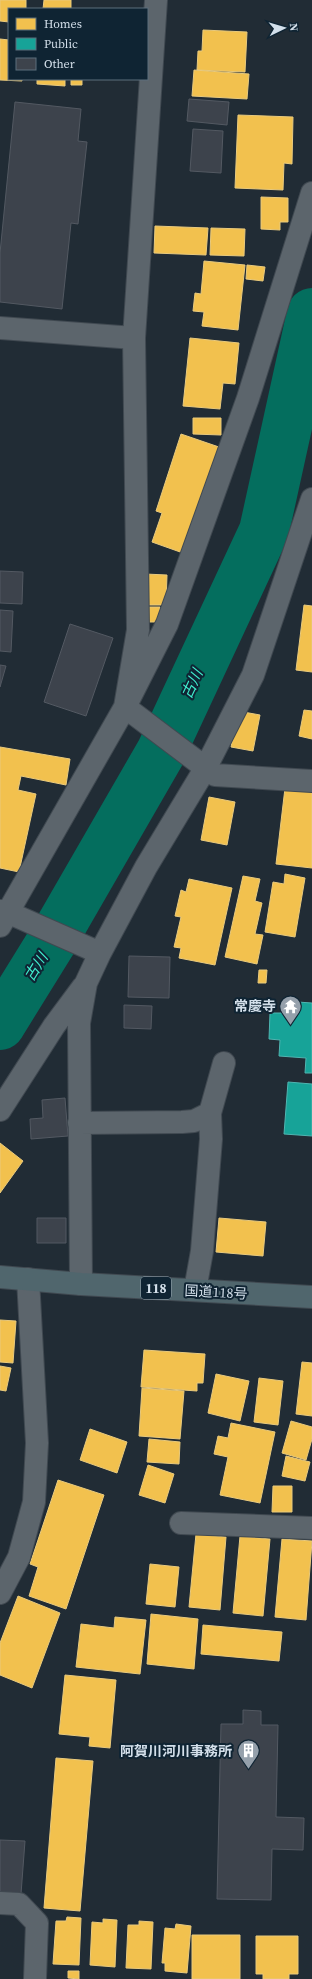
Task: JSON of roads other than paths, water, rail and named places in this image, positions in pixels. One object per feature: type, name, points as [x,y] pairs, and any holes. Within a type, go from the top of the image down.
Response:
[{"type":"highway","name":"国道118号","points":[[0,1277],[81,1284],[312,1297]]},
{"type":"street","points":[[125,707],[138,630],[134,338],[156,0]]},
{"type":"street","points":[[100,953],[2,916],[125,707],[166,624],[203,528],[248,398],[312,193]]},
{"type":"street","points":[[0,328],[134,338]]},
{"type":"street","points":[[0,1110],[54,1026],[86,983],[100,953],[146,867],[205,769],[253,675],[312,499]]},
{"type":"street","points":[[125,707],[205,769],[215,775],[312,781]]},
{"type":"street","points":[[81,1284],[79,1023],[86,983]]},
{"type":"street","points":[[195,1290],[202,1251],[211,1139],[210,1113],[224,1063]]},
{"type":"street","points":[[79,1123],[182,1122],[194,1121],[210,1113]]},
{"type":"street","points":[[0,1593],[19,1557],[34,1502],[37,1443],[28,1279]]},
{"type":"street","points":[[181,1523],[312,1528]]},
{"type":"street","points":[[0,1902],[19,1904],[37,1923],[35,1979]]},
{"type":"waterway","name":"古川","points":[[0,1025],[52,941],[161,752],[264,531],[312,313]]},
{"type":"place","name":"常慶寺","points":[[291,1026]]},
{"type":"place","name":"阿賀川河川事務所","points":[[248,1770]]}]
